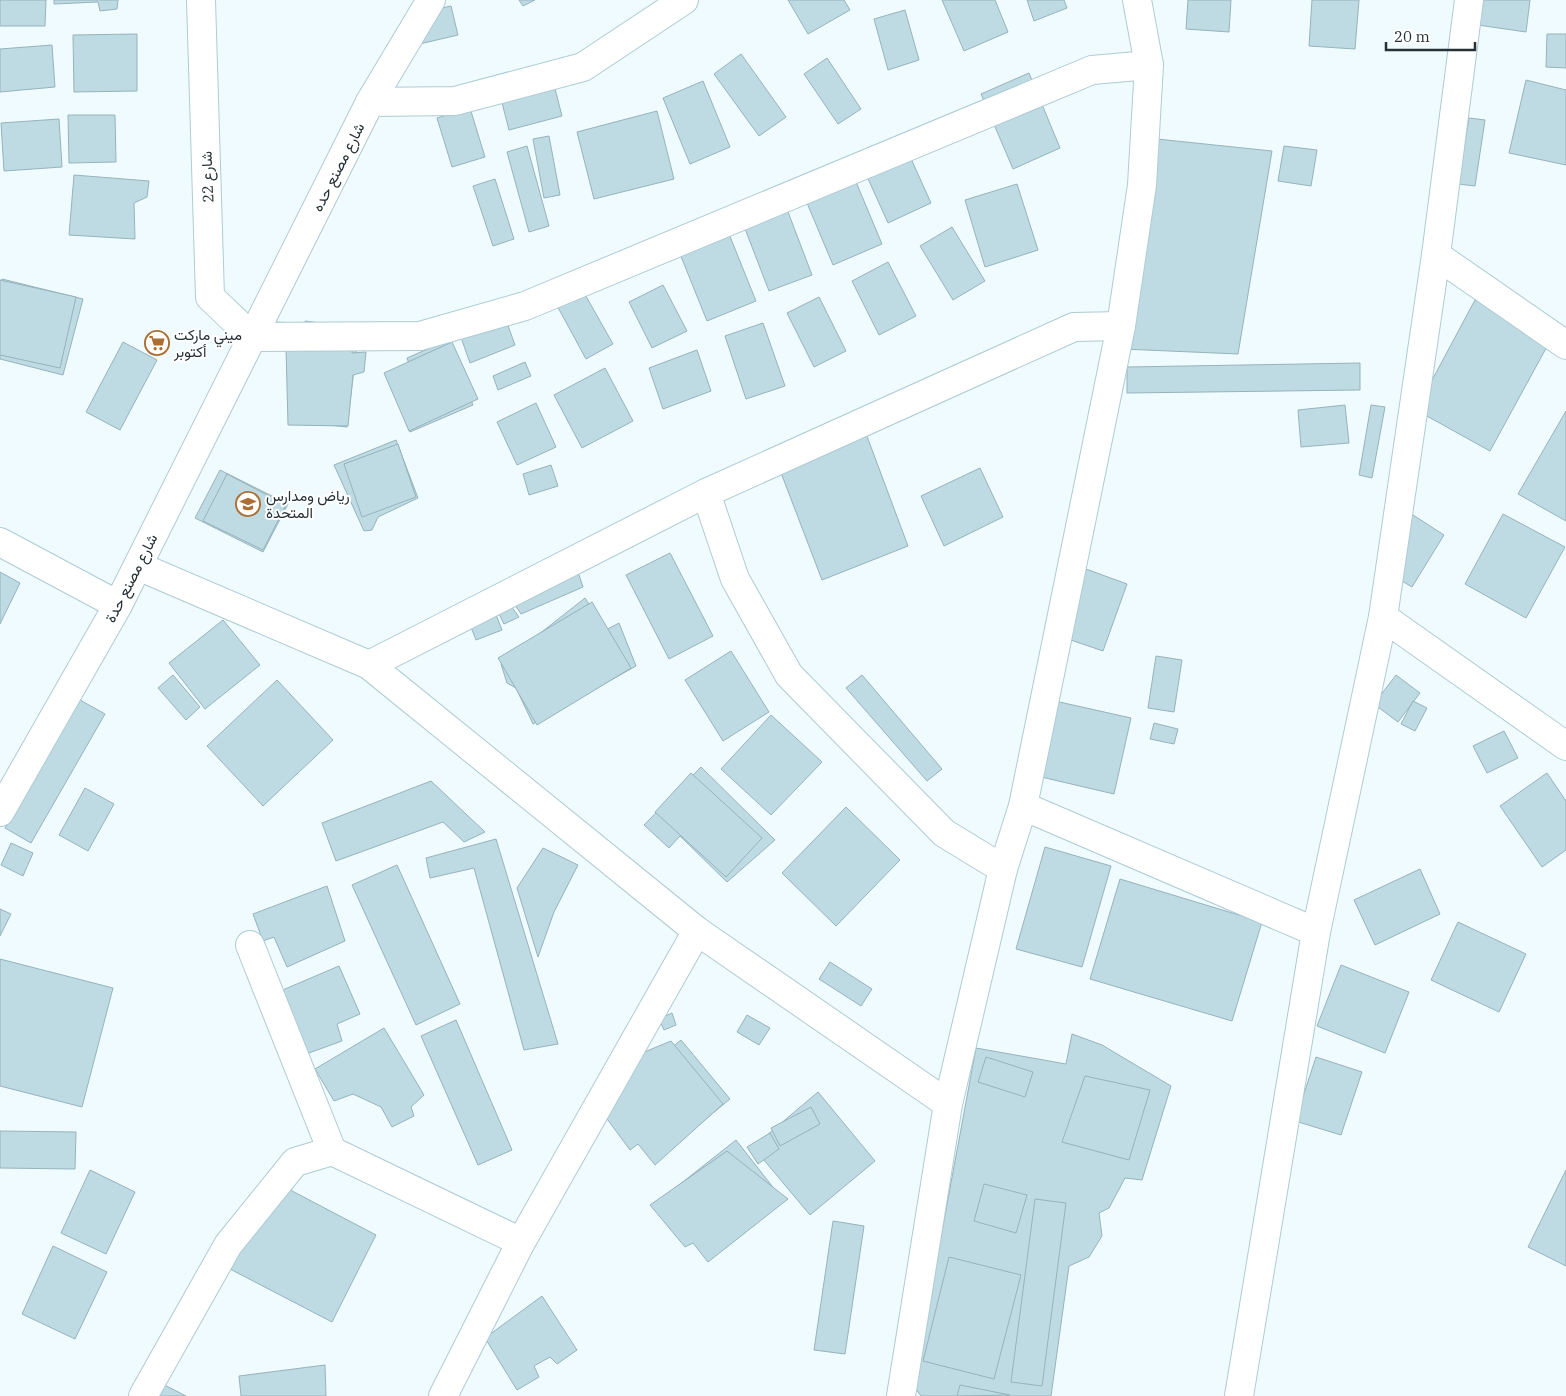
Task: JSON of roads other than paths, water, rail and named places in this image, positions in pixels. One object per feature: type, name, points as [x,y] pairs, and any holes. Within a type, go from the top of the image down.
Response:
[{"type":"street","name":"شارع 22","points":[[201,0],[210,297],[252,338]]},
{"type":"street","name":"شارع مصنع حده","points":[[252,338],[370,102],[431,0]]},
{"type":"street","points":[[370,102],[455,101],[583,67],[684,0]]},
{"type":"street","points":[[901,1396],[948,1104],[1004,869],[1023,806],[1121,326],[1142,185],[1149,65],[1137,0]]},
{"type":"street","points":[[1239,1396],[1316,932],[1383,617],[1436,256],[1469,0]]},
{"type":"street","points":[[252,338],[420,336],[525,306],[1092,70],[1149,65]]},
{"type":"street","points":[[1436,256],[1566,344]]},
{"type":"street","points":[[369,665],[706,494],[1074,327],[1121,326]]},
{"type":"street","name":"شارع مصنع حدة","points":[[0,812],[118,605],[252,338]]},
{"type":"street","points":[[706,494],[735,579],[789,675],[944,833],[1004,869]]},
{"type":"street","points":[[0,542],[118,605]]},
{"type":"street","points":[[138,566],[369,665],[697,931],[948,1104]]},
{"type":"street","points":[[1383,617],[1566,746]]},
{"type":"street","points":[[1023,806],[1316,932]]},
{"type":"street","points":[[443,1396],[522,1242],[697,931]]},
{"type":"street","points":[[250,945],[332,1150],[522,1242]]},
{"type":"street","points":[[143,1396],[228,1245],[295,1162],[332,1150]]},
{"type":"place","name":"ميني ماركت أكتوبر","points":[[157,343]]},
{"type":"place","name":"رياض ومدارس المتحدة","points":[[248,504]]}]
